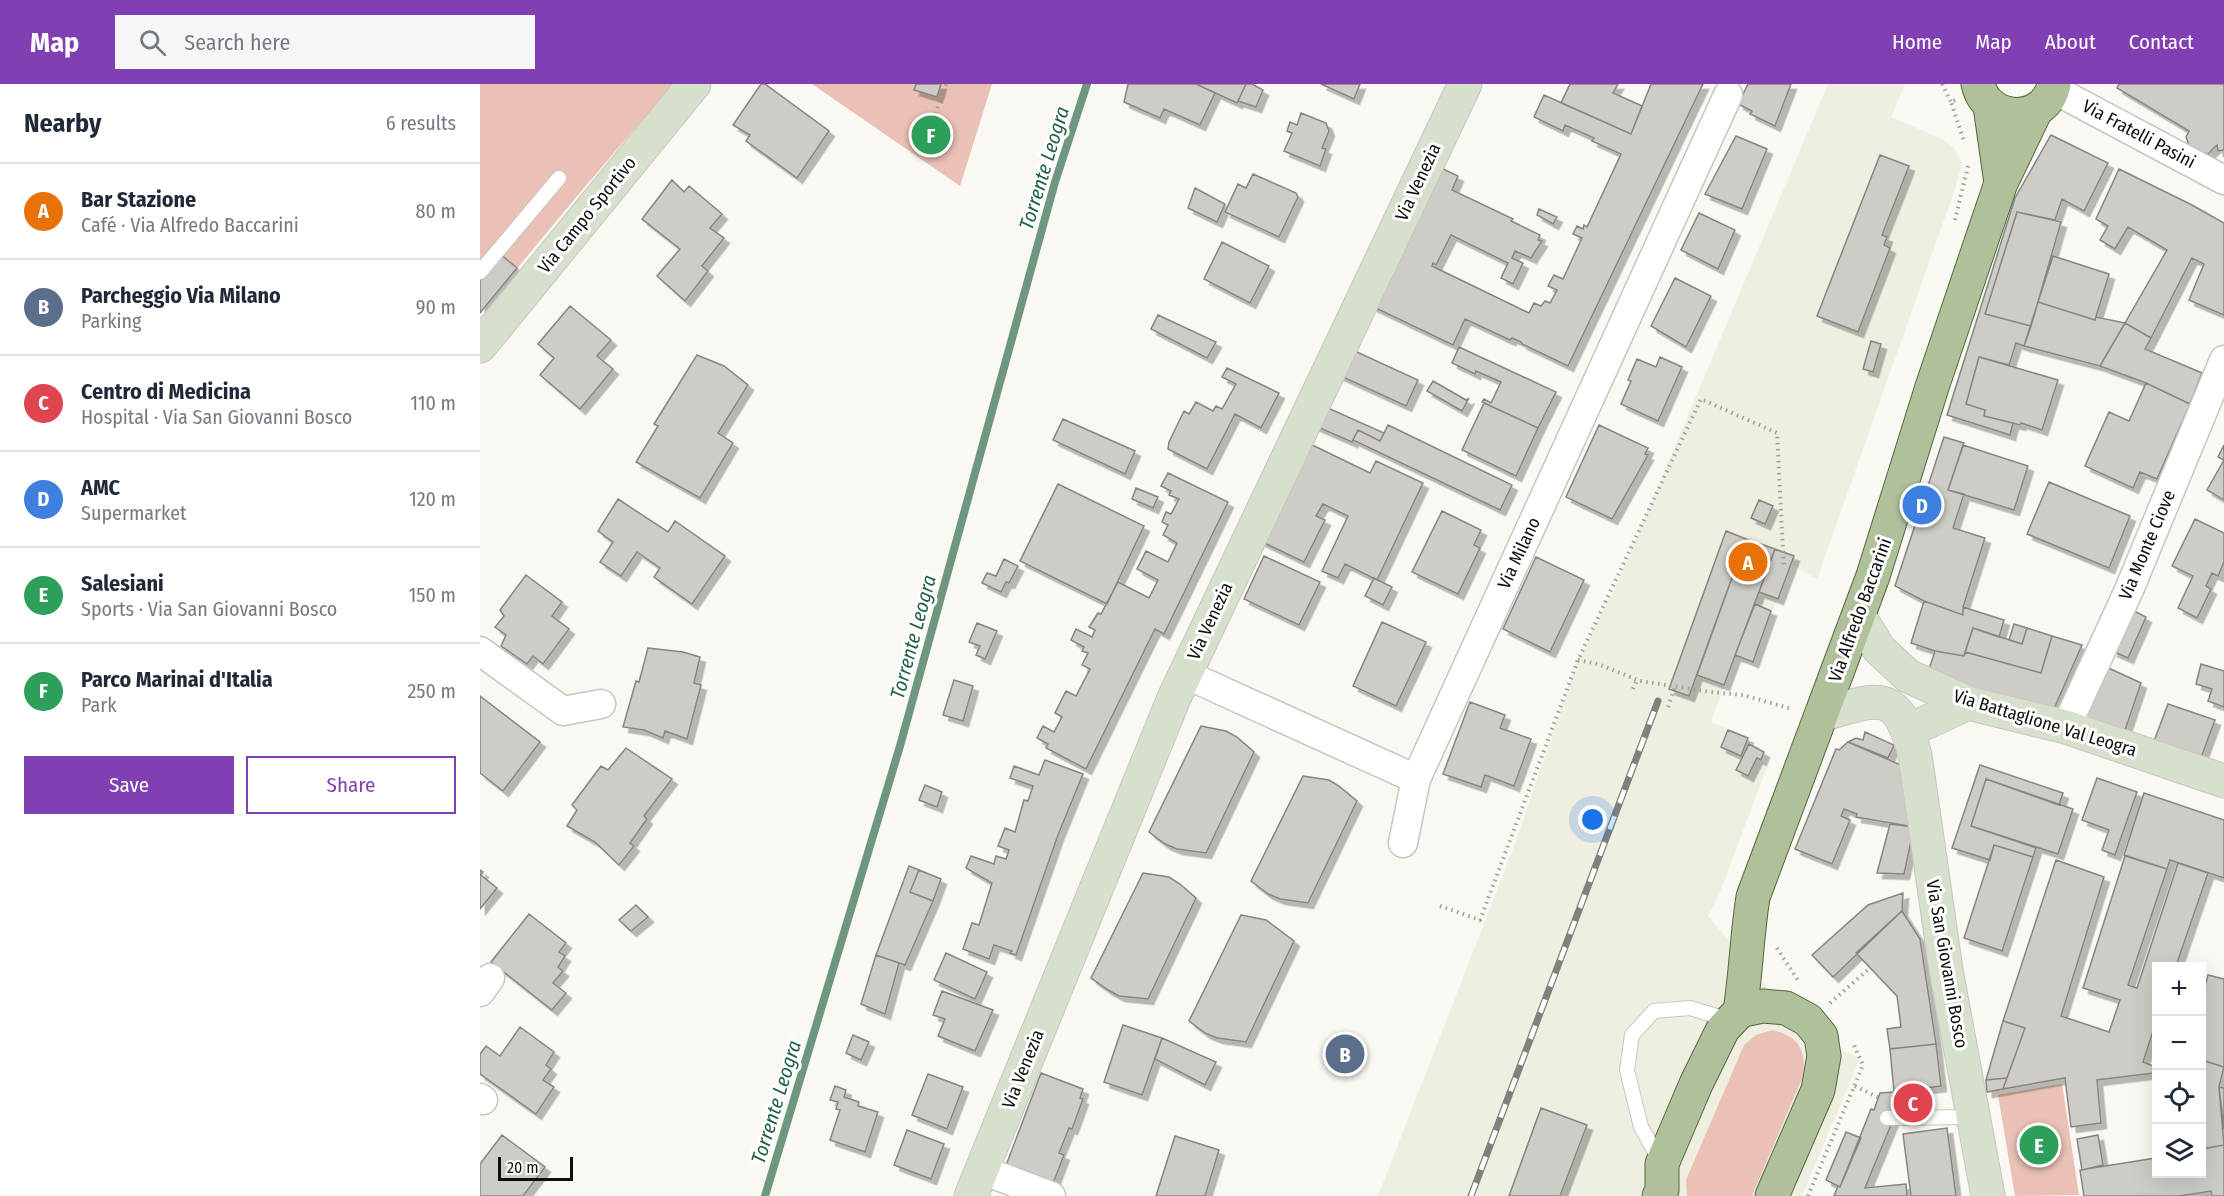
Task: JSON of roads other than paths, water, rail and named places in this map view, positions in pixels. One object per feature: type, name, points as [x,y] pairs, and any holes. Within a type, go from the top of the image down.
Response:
[{"type":"main road","points":[[1984,95],[2008,115],[2027,114],[2048,94]]},
{"type":"main road","name":"Via Alfredo Baccarini","points":[[1662,1186],[1696,1084],[1723,1029],[1735,1016],[1746,974],[1747,932],[1753,897],[1810,713],[1859,616],[1890,527],[1932,387],[2001,183],[2048,94]]},
{"type":"main road","points":[[1984,95],[2001,183]]},
{"type":"main road","points":[[1747,932],[1763,971],[1785,1008]]},
{"type":"main road","points":[[1735,1016],[1763,1006],[1785,1008],[1808,1020],[1821,1036],[1824,1056],[1818,1090],[1772,1196]]},
{"type":"street","name":"Via Campo Sportivo","points":[[480,346],[694,84]]},
{"type":"street","name":"Via Venezia","points":[[1051,1196],[977,1183],[1185,674],[1465,84]]},
{"type":"street","name":"Via Fratelli Pasini","points":[[2048,94],[2224,180]]},
{"type":"street","name":"Via Milano","points":[[1403,843],[1416,779],[1728,95]]},
{"type":"street","name":"Via Monte Ciove","points":[[2066,727],[2129,590],[2224,360]]},
{"type":"street","name":"Via Battaglione Val Leogra","points":[[1859,616],[1879,649],[1908,676],[1968,703],[2066,727],[2224,781]]},
{"type":"street","points":[[480,651],[563,711],[601,704]]},
{"type":"street","points":[[1185,674],[1416,779]]},
{"type":"street","name":"Via San Giovanni Bosco","points":[[1810,713],[1877,702],[1895,708],[1908,731],[1915,755],[1946,970],[1988,1196]]},
{"type":"street","points":[[1908,731],[1940,714],[1968,703]]},
{"type":"lane","points":[[480,272],[560,178]]},
{"type":"lane","points":[[1662,1186],[1641,1127],[1627,1070],[1632,1035],[1654,1011],[1690,1008],[1735,1016]]},
{"type":"lane","points":[[1887,1118],[1974,1117]]},
{"type":"waterway","name":"Torrente Leogra","points":[[765,1196],[900,746],[1055,182],[1087,84]]},
{"type":"railway","points":[[1471,1196],[1658,701]]},
{"type":"place","name":"Parco Marinai d'Italia","points":[[931,135]]},
{"type":"place","name":"AMC","points":[[1922,505]]},
{"type":"place","name":"Bar Stazione","points":[[1748,562]]},
{"type":"place","name":"Parcheggio Via Milano","points":[[1345,1054]]},
{"type":"place","name":"Centro di Medicina","points":[[1913,1103]]},
{"type":"place","name":"Salesiani","points":[[2039,1145]]}]
